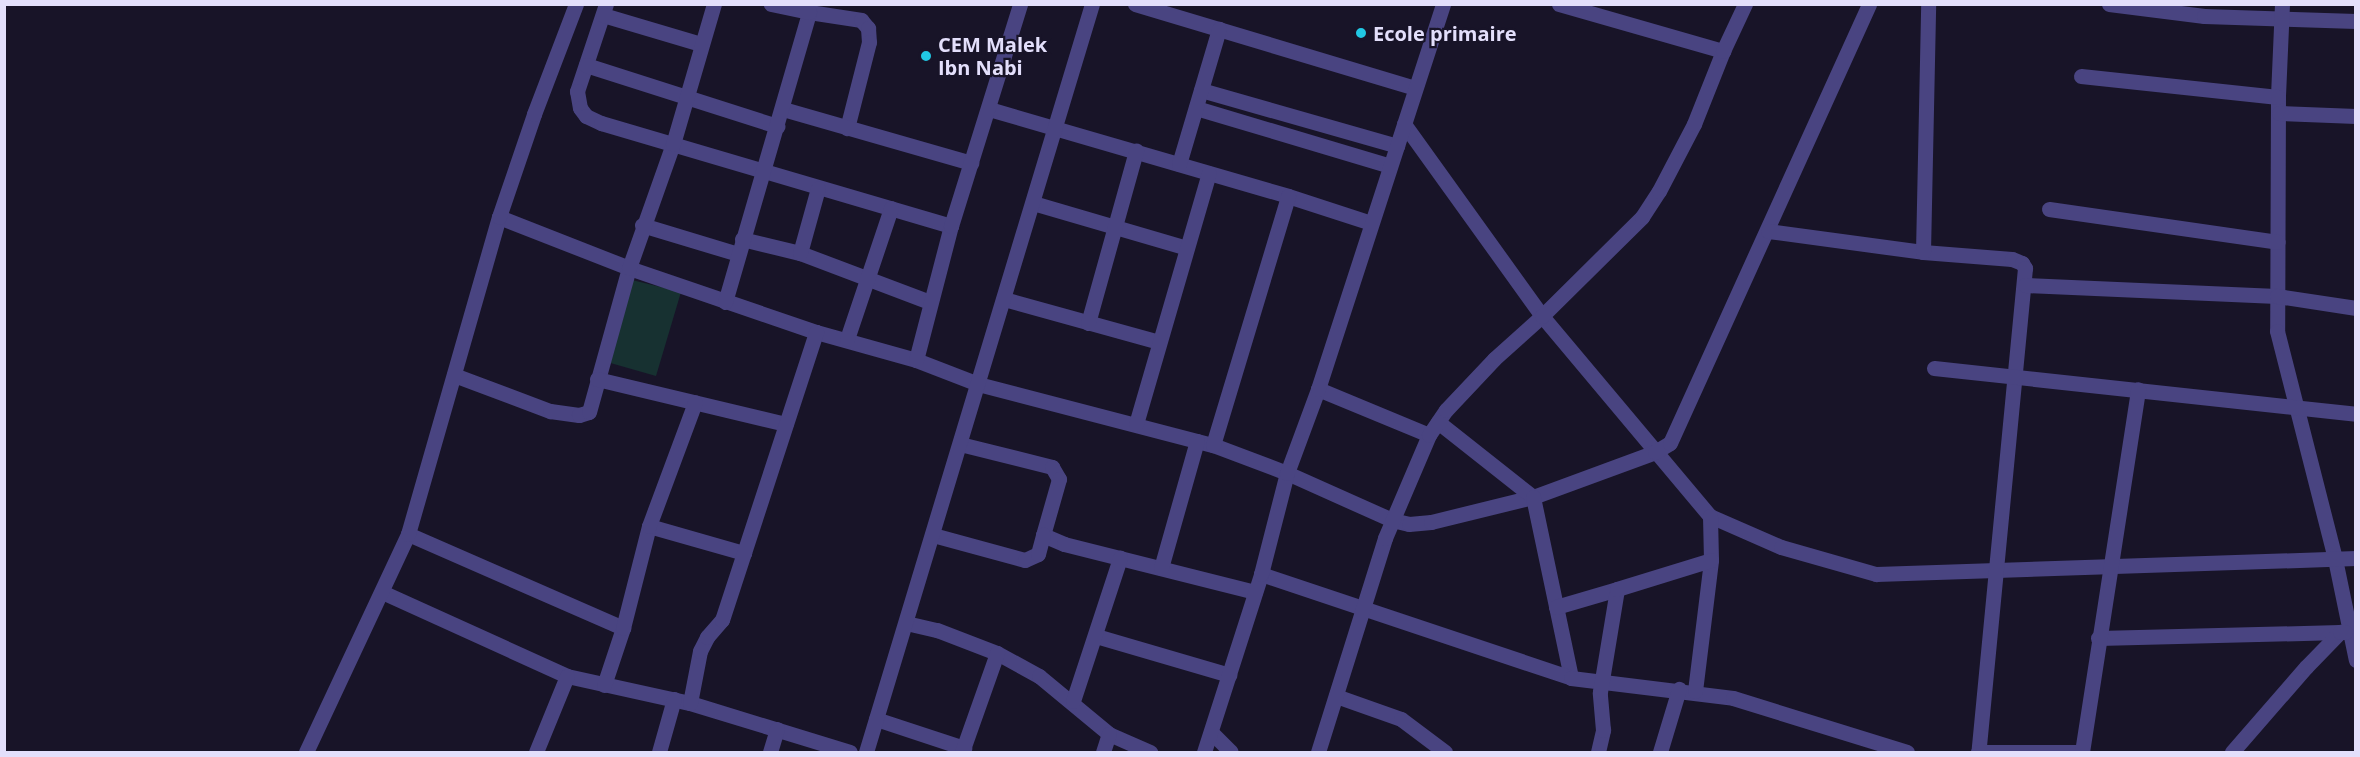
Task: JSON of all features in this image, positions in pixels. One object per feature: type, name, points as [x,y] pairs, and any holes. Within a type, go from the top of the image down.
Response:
[{"type":"street","points":[[306,753],[408,534],[499,217],[534,114],[576,4]]},
{"type":"street","points":[[454,375],[550,411],[579,415],[589,412],[628,268],[673,144],[714,4]]},
{"type":"street","points":[[771,4],[861,20],[868,27],[869,42],[847,128]]},
{"type":"street","points":[[916,360],[951,226],[1020,4]]},
{"type":"street","points":[[866,753],[1092,4]]},
{"type":"street","points":[[1135,4],[1415,88]]},
{"type":"street","points":[[1204,753],[1256,592],[1287,473],[1318,389],[1443,4]]},
{"type":"street","points":[[1559,4],[1723,51]]},
{"type":"street","points":[[1318,753],[1392,520],[1434,429],[1446,410],[1494,359],[1542,316],[1642,217],[1659,191],[1694,124],[1723,51],[1745,4]]},
{"type":"street","points":[[499,217],[628,268],[816,332],[916,360],[978,384],[1213,446],[1287,473],[1392,520],[1409,524],[1431,522],[1533,497],[1655,452],[1670,443],[1768,231],[1827,91],[1869,4]]},
{"type":"street","points":[[1923,252],[1928,4]]},
{"type":"street","points":[[2109,4],[2204,16],[2282,12],[2355,21]]},
{"type":"street","points":[[701,44],[604,10],[577,99],[586,116],[601,123],[951,226]]},
{"type":"street","points":[[725,302],[762,171],[783,109],[809,12]]},
{"type":"street","points":[[2282,12],[2278,97],[2277,331],[2335,559],[2346,632],[2355,660]]},
{"type":"street","points":[[1179,164],[1219,29]]},
{"type":"street","points":[[586,65],[777,126]]},
{"type":"street","points":[[2081,76],[2278,97]]},
{"type":"street","points":[[1201,90],[1397,146]]},
{"type":"street","points":[[1196,108],[1390,166]]},
{"type":"street","points":[[783,109],[971,163]]},
{"type":"street","points":[[989,109],[1288,196],[1371,223]]},
{"type":"street","points":[[2279,113],[2355,116]]},
{"type":"street","points":[[1404,124],[1542,316],[1710,516],[1781,547],[1876,574],[2355,558]]},
{"type":"street","points":[[1088,323],[1136,152]]},
{"type":"street","points":[[1136,424],[1209,173]]},
{"type":"street","points":[[800,253],[818,188]]},
{"type":"street","points":[[1213,446],[1288,196]]},
{"type":"street","points":[[1033,203],[1187,248]]},
{"type":"street","points":[[847,339],[891,208]]},
{"type":"street","points":[[2049,209],[2278,242]]},
{"type":"street","points":[[642,225],[740,246],[800,253],[930,302]]},
{"type":"street","points":[[1768,231],[1923,252],[2018,261],[2025,268],[1978,752],[2082,752],[2138,388]]},
{"type":"street","points":[[2025,285],[2277,296],[2355,308]]},
{"type":"street","points":[[1004,299],[1160,342]]},
{"type":"street","points":[[690,703],[700,651],[707,638],[722,621],[816,332]]},
{"type":"street","points":[[1934,368],[2015,379],[2138,388],[2355,414]]},
{"type":"street","points":[[597,379],[786,424]]},
{"type":"street","points":[[1318,389],[1434,429],[1533,497],[1571,678]]},
{"type":"street","points":[[604,685],[623,628],[649,526],[695,402]]},
{"type":"street","points":[[1161,568],[1197,441]]},
{"type":"street","points":[[933,536],[1024,560],[1038,554],[1059,479],[1057,472],[1047,464],[960,444]]},
{"type":"street","points":[[1660,753],[1687,690],[1712,560],[1710,516]]},
{"type":"street","points":[[649,526],[744,553]]},
{"type":"street","points":[[408,534],[623,628]]},
{"type":"street","points":[[1043,535],[1064,544],[1256,592]]},
{"type":"street","points":[[1073,702],[1120,558]]},
{"type":"street","points":[[1556,607],[1712,560]]},
{"type":"street","points":[[1261,574],[1571,678],[1632,687],[1687,690],[1733,698],[1906,753]]},
{"type":"street","points":[[1598,753],[1603,730],[1599,704],[1617,589]]},
{"type":"street","points":[[382,592],[567,676],[690,703],[849,753]]},
{"type":"street","points":[[906,623],[937,630],[997,653],[1040,676],[1109,734],[1150,753]]},
{"type":"street","points":[[2098,638],[2346,632]]},
{"type":"street","points":[[2232,753],[2306,667],[2346,632]]},
{"type":"street","points":[[1096,636],[1229,675]]},
{"type":"street","points":[[876,719],[963,750],[997,653]]},
{"type":"street","points":[[536,753],[567,676]]},
{"type":"street","points":[[1336,696],[1401,719],[1445,753]]},
{"type":"street","points":[[659,753],[674,699]]},
{"type":"street","points":[[770,753],[777,729]]},
{"type":"street","points":[[1211,732],[1231,753]]},
{"type":"street","points":[[1103,753],[1109,734]]},
{"type":"green space","points":[[632,280],[681,292],[656,376],[607,362]]},
{"type":"place","name":"Ecole primaire","points":[[1361,33]]},
{"type":"place","name":"CEM Malek Ibn Nabi","points":[[926,56]]}]
